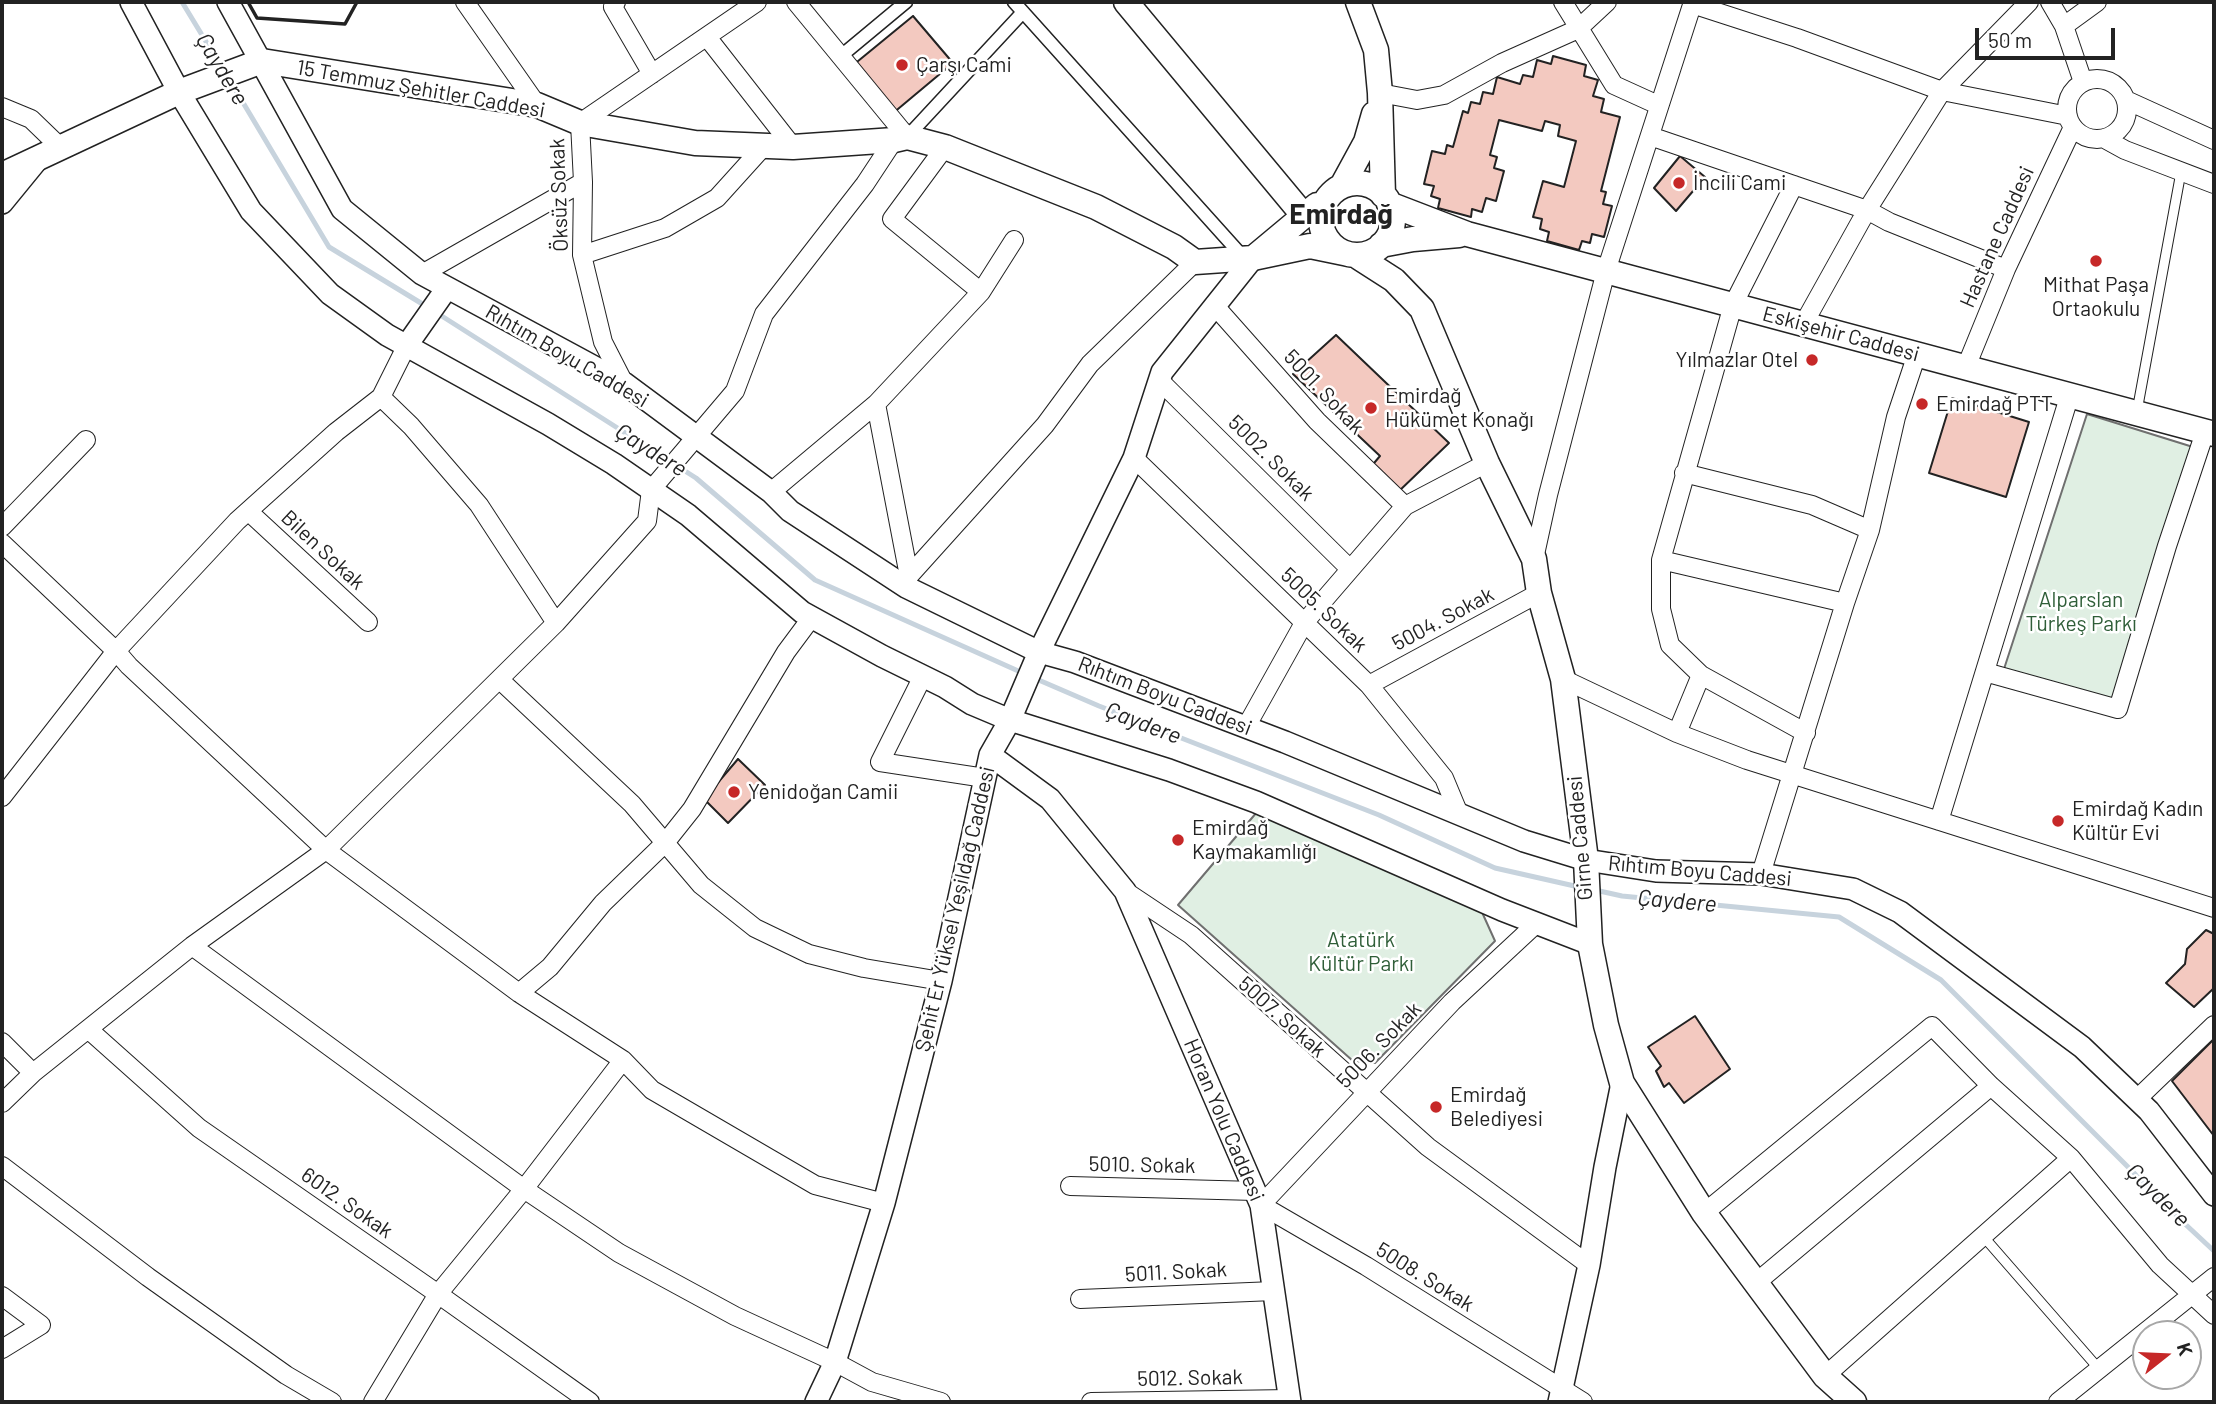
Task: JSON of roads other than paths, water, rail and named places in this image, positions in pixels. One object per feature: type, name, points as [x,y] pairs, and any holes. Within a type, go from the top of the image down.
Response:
[{"type":"main road","points":[[1126,2],[1304,216]]},
{"type":"main road","points":[[1195,262],[1249,258],[1310,246],[1349,254],[1373,251],[1388,237],[1392,215],[1386,199],[1376,50],[1358,2]]},
{"type":"main road","name":"15 Temmuz Şehitler Caddesi","points":[[2,175],[188,89],[253,65],[537,105],[580,123],[695,144],[793,147],[900,138],[945,147],[1096,207],[1174,247],[1195,262]]},
{"type":"main road","points":[[1349,254],[1328,240],[1321,221],[1325,201],[1337,189],[1366,142],[1380,93]]},
{"type":"main road","points":[[1249,258],[1337,189],[1364,184],[1374,188],[1386,199]]},
{"type":"main road","name":"Eskişehir Caddesi","points":[[1386,199],[1467,234],[2210,433]]},
{"type":"main road","name":"Eskişehir Caddesi","points":[[1381,246],[1413,239],[1467,234]]},
{"type":"main road","name":"Girne Caddesi","points":[[1349,254],[1394,280],[1422,309],[1487,463],[1534,559],[1539,593],[1563,679],[1586,860],[1589,935],[1606,1025],[1622,1083],[1704,1213],[1825,1376],[1854,1402]]},
{"type":"street","points":[[131,2],[188,89],[251,211],[330,294],[387,335],[548,424],[651,490],[688,515],[802,612],[972,704],[1010,720],[1168,770],[1256,802],[1502,910],[1537,923],[1589,935]]},
{"type":"street","name":"Rıhtım Boyu Caddesi","points":[[228,2],[253,65],[342,209],[422,274],[624,383],[771,492],[790,511],[908,581],[1039,653],[1075,662],[1246,727],[1524,841],[1586,860],[1657,871],[1761,874],[1853,889],[1900,912],[2082,1047],[2149,1111],[2214,1195]]},
{"type":"street","points":[[465,2],[537,105]]},
{"type":"street","points":[[580,123],[757,2]]},
{"type":"street","points":[[796,2],[841,56],[900,138]]},
{"type":"street","points":[[841,56],[906,2]]},
{"type":"street","points":[[1014,2],[1249,258]]},
{"type":"street","points":[[1563,2],[1614,85],[1658,105]]},
{"type":"street","points":[[1380,93],[1417,100],[1444,95],[1502,63],[1578,29],[1607,2]]},
{"type":"street","points":[[1804,323],[1867,210],[1942,91],[2029,2]]},
{"type":"street","points":[[2050,2],[2064,26],[2083,82]]},
{"type":"street","points":[[2064,26],[2097,2]]},
{"type":"street","points":[[1534,559],[1606,271],[1693,3],[1942,91],[2070,122],[2087,138],[2105,139],[2125,150],[2214,184]]},
{"type":"street","points":[[612,4],[652,74]]},
{"type":"street","points":[[2,1102],[33,1073],[192,946],[326,850],[556,623],[647,521],[651,490],[735,391],[764,314],[900,138],[1023,12]]},
{"type":"street","points":[[707,37],[793,147]]},
{"type":"street","points":[[2070,122],[2067,103],[2073,91],[2083,82],[2093,79],[2104,79],[2113,83],[2121,90],[2126,100],[2127,116],[2124,124],[2105,139]]},
{"type":"street","points":[[2126,100],[2214,140]]},
{"type":"street","points":[[2,107],[31,119],[50,152],[2,203]]},
{"type":"street","name":"Hastane Caddesi","points":[[1966,367],[2070,122]]},
{"type":"street","name":"Öksüz Sokak","points":[[580,123],[583,182],[582,255],[603,342],[624,383]]},
{"type":"street","points":[[1650,136],[1867,210],[1889,222],[2006,269]]},
{"type":"street","points":[[582,255],[665,228],[717,198],[764,146]]},
{"type":"street","points":[[945,147],[892,219],[981,292]]},
{"type":"street","points":[[422,274],[583,182]]},
{"type":"street","points":[[1794,185],[1733,305],[1661,560],[1661,609],[1670,645],[1700,676],[1805,733]]},
{"type":"street","points":[[771,492],[876,404],[981,292],[1014,240]]},
{"type":"street","name":"Şehit Er Yüksel Yeşildağ Caddesi","points":[[816,1402],[835,1362],[884,1203],[941,981],[990,755],[1010,720],[1039,653],[1134,458],[1162,372],[1249,258]]},
{"type":"street","points":[[908,581],[1045,425],[1090,364],[1195,262]]},
{"type":"street","points":[[2,797],[9,773],[116,652],[248,511],[336,432],[381,397],[407,345],[447,288]]},
{"type":"street","name":"5001. Sokak","points":[[1214,305],[1317,421],[1405,506]]},
{"type":"street","points":[[1761,874],[1870,530],[1896,417],[1917,354]]},
{"type":"street","name":"5002. Sokak","points":[[1159,380],[1350,569]]},
{"type":"street","points":[[1939,821],[2070,394]]},
{"type":"street","points":[[381,397],[411,426],[479,505],[556,623]]},
{"type":"street","points":[[876,404],[908,581]]},
{"type":"street","points":[[1985,673],[2118,709],[2167,546],[2210,433]]},
{"type":"street","points":[[2,527],[86,440]]},
{"type":"street","name":"5005. Sokak","points":[[1134,458],[1369,685],[1444,778],[1459,814]]},
{"type":"street","points":[[1246,727],[1304,622],[1405,506],[1487,463]]},
{"type":"street","points":[[1684,473],[1812,505],[1870,530]]},
{"type":"street","name":"Bilen Sokak","points":[[248,511],[368,622]]},
{"type":"street","points":[[2,543],[138,676],[326,850],[519,993],[623,1060],[652,1090],[815,1185],[884,1203]]},
{"type":"street","points":[[1661,560],[1845,603]]},
{"type":"street","name":"5004. Sokak","points":[[1369,685],[1539,593]]},
{"type":"street","points":[[519,993],[550,967],[603,903],[665,843],[692,809],[786,652],[811,617]]},
{"type":"street","points":[[923,676],[880,762],[985,778]]},
{"type":"street","points":[[1677,733],[1700,676]]},
{"type":"street","points":[[1563,679],[1677,733],[1791,776],[2214,908]]},
{"type":"street","points":[[500,680],[632,804],[701,885],[755,928],[809,954],[864,968],[941,981]]},
{"type":"street","name":"5007. Sokak","points":[[990,755],[1050,799],[1125,891],[1192,935],[1427,1147],[1589,1265]]},
{"type":"street","name":"Horan Yolu Caddesi","points":[[1125,891],[1258,1198],[1290,1401]]},
{"type":"street","name":"5006. Sokak","points":[[1258,1198],[1452,1002],[1537,923]]},
{"type":"street","points":[[192,946],[524,1189],[619,1253],[735,1316],[872,1382],[941,1402]]},
{"type":"street","points":[[2137,1099],[2214,1025]]},
{"type":"street","points":[[1704,1213],[1932,1026],[1992,1086],[2071,1158],[2160,1265],[2204,1286],[2214,1315]]},
{"type":"street","name":"6012. Sokak","points":[[88,1029],[199,1128],[590,1402]]},
{"type":"street","points":[[2,1041],[33,1073]]},
{"type":"street","points":[[373,1402],[438,1294],[524,1189],[623,1060]]},
{"type":"street","points":[[1561,1396],[1589,1265],[1622,1083]]},
{"type":"street","points":[[1757,1282],[1992,1086]]},
{"type":"street","points":[[1825,1376],[2071,1158]]},
{"type":"street","points":[[2,1166],[148,1277],[286,1375],[332,1402]]},
{"type":"street","name":"5010. Sokak","points":[[1070,1186],[1258,1198]]},
{"type":"street","name":"5008. Sokak","points":[[1258,1198],[1366,1266],[1561,1396],[1583,1402]]},
{"type":"street","points":[[2059,1402],[2204,1286]]},
{"type":"street","name":"5011. Sokak","points":[[1080,1299],[1274,1291]]},
{"type":"street","points":[[2,1296],[41,1325],[2,1349]]},
{"type":"street","name":"5012. Sokak","points":[[1091,1402],[1290,1401]]},
{"type":"lane","points":[[2136,413],[2181,172]]},
{"type":"lane","points":[[1983,1236],[2099,1369]]},
{"type":"waterway","name":"Çaydere","points":[[182,2],[222,68]]},
{"type":"waterway","name":"Çaydere","points":[[229,79],[329,247],[429,308]]},
{"type":"waterway","name":"Çaydere","points":[[437,313],[696,478],[815,580],[1025,674]]},
{"type":"waterway","name":"Çaydere","points":[[1034,678],[1379,815],[1495,868],[1579,887]]},
{"type":"waterway","name":"Çaydere","points":[[1595,890],[1622,896],[1839,917],[1941,980],[2214,1251]]},
{"type":"place","name":"Çarşı Cami","points":[[902,65]]},
{"type":"place","name":"İncili Cami","points":[[1679,183]]},
{"type":"place","name":"Mithat Paşa Ortaokulu","points":[[2096,261]]},
{"type":"place","name":"Yılmazlar Otel","points":[[1812,360]]},
{"type":"place","name":"Emirdağ PTT","points":[[1922,404]]},
{"type":"place","name":"Emirdağ Hükümet Konağı","points":[[1371,408]]},
{"type":"place","name":"Yenidoğan Camii","points":[[734,792]]},
{"type":"place","name":"Emirdağ Kadın Kültür Evi","points":[[2058,821]]},
{"type":"place","name":"Emirdağ Kaymakamlığı","points":[[1178,840]]},
{"type":"place","name":"Emirdağ Belediyesi","points":[[1436,1107]]},
{"type":"district","name":"Emirdağ","points":[[1341,215]]},
{"type":"park label","name":"Alparslan Türkeş Parkı","points":[[2081,612]]},
{"type":"park label","name":"Atatürk Kültür Parkı","points":[[1361,952]]}]
